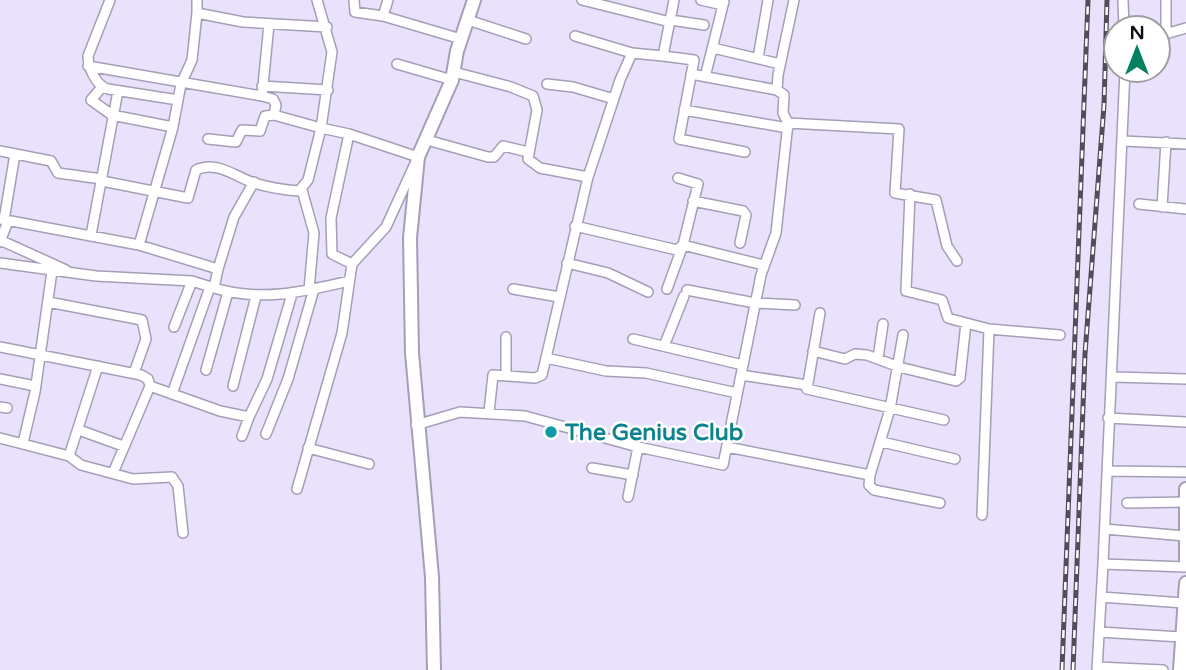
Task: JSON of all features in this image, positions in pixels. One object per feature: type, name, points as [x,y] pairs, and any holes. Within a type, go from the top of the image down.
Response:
[{"type":"street","points":[[110,0],[90,47],[88,66],[102,87],[178,100]]},
{"type":"street","points":[[139,245],[173,127],[181,84],[191,60],[197,0]]},
{"type":"street","points":[[266,434],[288,379],[311,290],[314,233],[302,190],[321,128],[332,52],[327,27],[317,0]]},
{"type":"street","points":[[354,0],[355,12],[383,16],[461,39]]},
{"type":"street","points":[[383,16],[388,0]]},
{"type":"street","points":[[297,489],[342,333],[352,264],[386,227],[427,140],[453,76],[461,39],[474,0]]},
{"type":"street","points":[[582,0],[670,21],[704,25]]},
{"type":"street","points":[[663,56],[674,0]]},
{"type":"street","points":[[701,0],[724,3],[705,77]]},
{"type":"street","points":[[758,58],[768,0]]},
{"type":"street","points":[[777,90],[794,0]]},
{"type":"street","points":[[197,13],[269,24],[327,27]]},
{"type":"street","points":[[468,20],[526,38]]},
{"type":"street","points":[[262,91],[269,24]]},
{"type":"street","points":[[575,36],[632,53],[694,60],[679,139],[746,152]]},
{"type":"street","points":[[713,48],[780,64]]},
{"type":"street","points":[[489,412],[492,377],[539,377],[546,358],[575,226],[589,177],[632,53]]},
{"type":"street","points":[[397,64],[511,86],[533,96],[537,110],[528,152],[532,164],[589,177]]},
{"type":"street","points":[[88,66],[181,84],[262,91],[328,90]]},
{"type":"street","points":[[416,425],[454,413],[489,412],[541,419],[638,447],[721,466],[763,265],[776,233],[788,125],[783,113],[784,94],[777,90],[691,74]]},
{"type":"street","points":[[547,84],[573,87],[614,99]]},
{"type":"street","points":[[1125,84],[1113,377],[1108,418],[1097,668],[1163,670]]},
{"type":"street","points":[[102,87],[91,100],[112,115],[173,127]]},
{"type":"street","points":[[90,234],[118,91]]},
{"type":"street","points":[[262,91],[273,99],[276,105],[275,115]]},
{"type":"street","points":[[684,110],[788,125],[899,129],[895,192],[936,200],[947,246],[957,261]]},
{"type":"street","points":[[208,139],[236,142],[242,130],[260,131],[265,116],[275,115],[349,134],[418,157]]},
{"type":"street","points":[[349,134],[331,230],[332,254],[352,264]]},
{"type":"street","points":[[427,140],[488,157],[494,157],[503,146],[528,152]]},
{"type":"street","points":[[1123,141],[1186,144]]},
{"type":"street","points":[[1162,207],[1166,142]]},
{"type":"street","points":[[0,151],[51,161],[58,173],[188,198],[196,170],[201,168],[229,171],[254,183],[289,191],[302,190]]},
{"type":"street","points":[[15,154],[0,241],[72,272]]},
{"type":"street","points":[[418,157],[410,239],[416,425],[429,545],[434,670]]},
{"type":"street","points":[[667,289],[698,184],[678,178]]},
{"type":"street","points":[[172,394],[212,288],[234,217],[254,183]]},
{"type":"street","points":[[910,194],[906,291],[942,300],[948,318],[989,329],[1060,335]]},
{"type":"street","points":[[692,201],[743,211],[746,215],[740,243]]},
{"type":"street","points":[[1139,205],[1186,209]]},
{"type":"street","points":[[4,220],[139,245],[218,269]]},
{"type":"street","points":[[575,226],[666,249],[677,250],[682,245]]},
{"type":"street","points":[[682,245],[763,265]]},
{"type":"street","points":[[567,263],[608,273],[648,292]]},
{"type":"street","points":[[0,264],[52,271],[192,281],[228,292],[256,296],[292,294],[349,281]]},
{"type":"street","points":[[23,443],[36,386],[52,271]]},
{"type":"street","points":[[174,327],[192,281]]},
{"type":"street","points":[[513,289],[559,297]]},
{"type":"street","points":[[206,370],[228,292]]},
{"type":"street","points":[[664,346],[685,293],[755,303],[795,305]]},
{"type":"street","points":[[242,436],[267,379],[292,294]]},
{"type":"street","points":[[233,386],[256,296]]},
{"type":"street","points":[[48,302],[142,320],[146,339],[134,373]]},
{"type":"street","points":[[820,313],[807,385],[809,390],[944,420]]},
{"type":"street","points":[[813,351],[845,359],[859,354],[957,381],[966,323]]},
{"type":"street","points":[[878,358],[883,324]]},
{"type":"street","points":[[982,515],[989,329]]},
{"type":"street","points":[[902,335],[899,367],[890,409],[869,485],[874,490],[940,503]]},
{"type":"street","points":[[506,337],[506,375]]},
{"type":"street","points":[[633,339],[742,370],[807,385]]},
{"type":"street","points":[[0,347],[134,373],[148,379],[150,386],[113,473]]},
{"type":"street","points":[[546,358],[606,371],[646,373],[737,393]]},
{"type":"street","points":[[69,456],[97,366]]},
{"type":"street","points":[[1113,377],[1186,379]]},
{"type":"street","points":[[0,379],[36,386]]},
{"type":"street","points":[[150,386],[233,415],[249,417]]},
{"type":"street","points":[[1108,418],[1186,422]]},
{"type":"street","points":[[79,430],[123,446]]},
{"type":"street","points":[[0,438],[69,456],[81,465],[134,480],[172,477],[178,485],[183,533]]},
{"type":"street","points":[[882,442],[955,459]]},
{"type":"street","points":[[628,497],[638,447]]},
{"type":"street","points":[[727,447],[870,475]]},
{"type":"street","points":[[309,448],[369,464]]},
{"type":"street","points":[[592,468],[633,475]]},
{"type":"street","points":[[1107,471],[1186,472]]},
{"type":"street","points":[[1103,564],[1186,565],[1186,489]]},
{"type":"street","points":[[1127,503],[1186,502]]},
{"type":"street","points":[[1105,529],[1185,536]]},
{"type":"street","points":[[1182,666],[1181,637],[1186,583]]},
{"type":"street","points":[[1101,597],[1184,603]]},
{"type":"street","points":[[1099,632],[1181,637]]},
{"type":"railway","points":[[1062,670],[1088,0]]},
{"type":"railway","points":[[1073,670],[1085,354],[1104,105],[1107,0]]},
{"type":"place","name":"The Genius Club","points":[[551,432]]}]
